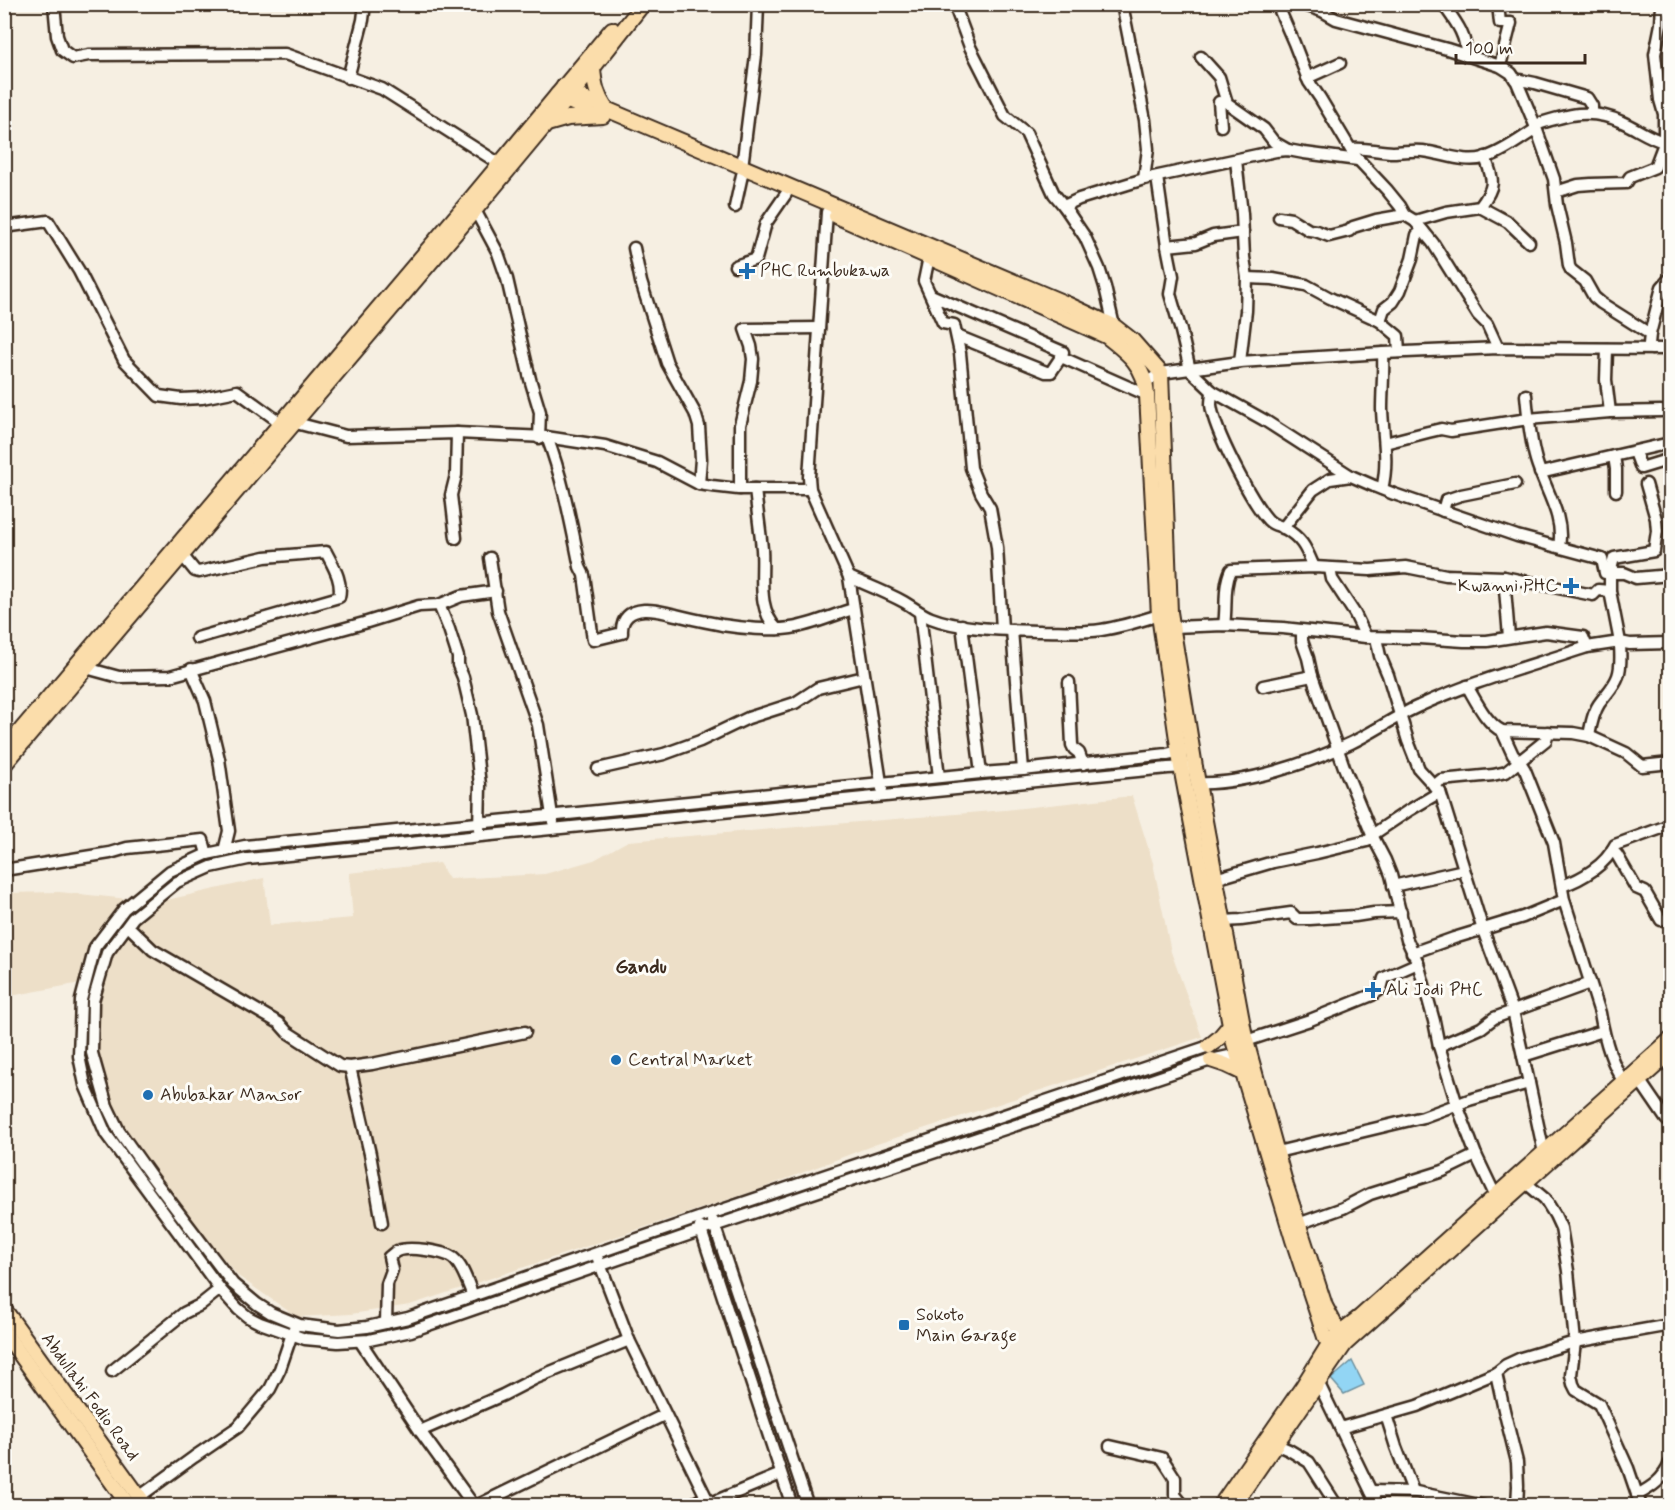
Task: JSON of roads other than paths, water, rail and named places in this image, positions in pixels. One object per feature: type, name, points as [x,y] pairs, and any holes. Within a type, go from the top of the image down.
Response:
[{"type":"main road","points":[[4,750],[500,164],[565,93],[633,4]]},
{"type":"main road","points":[[4,765],[475,210],[545,125],[565,93],[593,68],[643,4]]},
{"type":"main road","points":[[593,68],[596,90],[605,112]]},
{"type":"main road","points":[[565,93],[742,171],[1067,304],[1114,326],[1131,340],[1161,373],[1170,612],[1185,750]]},
{"type":"main road","points":[[545,125],[568,118],[605,112]]},
{"type":"main road","points":[[742,171],[786,194],[1106,336],[1123,349],[1142,372],[1147,389],[1159,615],[1188,767],[1230,1025],[1242,1045],[1337,1344]]},
{"type":"main road","points":[[1188,767],[1198,783],[1224,921],[1242,1045],[1243,1073],[1325,1337],[1337,1344]]},
{"type":"main road","points":[[1209,1046],[1230,1025]]},
{"type":"main road","points":[[1220,1506],[1303,1386],[1360,1317],[1671,1040]]},
{"type":"main road","points":[[1233,1506],[1318,1382],[1337,1344],[1526,1183],[1671,1053]]},
{"type":"main road","points":[[1211,1060],[1243,1073]]},
{"type":"main road","name":"Abdullahi Fodio Road","points":[[4,1309],[138,1503]]},
{"type":"main road","name":"Abdullahi Fodio Road","points":[[4,1332],[138,1503]]},
{"type":"street","points":[[54,4],[57,36],[62,50],[73,58],[89,55],[285,54],[382,90],[500,164]]},
{"type":"street","points":[[348,78],[365,4]]},
{"type":"street","points":[[735,207],[742,171],[756,55],[758,4]]},
{"type":"street","points":[[954,4],[970,48],[1005,116],[1026,133],[1054,194],[1085,237],[1099,268],[1114,326]]},
{"type":"street","points":[[1122,4],[1145,120],[1148,149],[1144,179]]},
{"type":"street","points":[[1277,4],[1307,78],[1358,160],[1433,243],[1478,315],[1487,324],[1498,348]]},
{"type":"street","points":[[1301,4],[1359,27],[1395,34],[1500,66],[1511,73],[1536,127],[1554,178],[1571,270],[1586,281],[1594,297],[1601,303],[1650,334]]},
{"type":"street","points":[[1443,4],[1464,36],[1467,56]]},
{"type":"street","points":[[1498,4],[1500,23],[1511,23],[1500,66]]},
{"type":"street","points":[[1556,192],[1585,184],[1626,183],[1630,177],[1655,167],[1666,146],[1664,114],[1654,54],[1660,32],[1662,4]]},
{"type":"street","points":[[1201,57],[1219,77],[1223,103],[1221,126]]},
{"type":"street","points":[[1307,78],[1340,63]]},
{"type":"street","points":[[1515,79],[1535,82],[1587,98],[1592,106],[1592,113]]},
{"type":"street","points":[[1207,100],[1223,103],[1264,129],[1274,142],[1288,150]]},
{"type":"street","points":[[1351,149],[1406,152],[1413,150],[1461,159],[1485,157],[1497,153],[1536,127],[1576,113],[1592,113],[1621,121],[1666,146]]},
{"type":"street","points":[[1064,206],[1079,199],[1144,179],[1276,151],[1288,150],[1358,160]]},
{"type":"street","points":[[1480,207],[1492,189],[1493,180],[1485,157]]},
{"type":"street","points":[[1236,160],[1247,278],[1240,362]]},
{"type":"street","points":[[1157,177],[1173,276],[1170,294],[1190,370],[1212,391],[1264,420],[1351,476],[1382,489],[1517,536],[1602,559],[1605,573],[1624,573],[1636,578],[1671,575]]},
{"type":"street","points":[[735,266],[756,259],[766,223],[786,194]]},
{"type":"street","points":[[1279,218],[1291,219],[1308,230],[1329,236],[1376,220],[1410,218],[1480,207],[1508,222],[1529,242]]},
{"type":"street","points":[[475,210],[498,253],[507,279],[540,412],[543,437],[555,459],[580,567],[585,575],[593,640],[622,633],[625,617],[643,610],[660,611],[744,628],[777,629],[791,628],[853,609]]},
{"type":"street","points":[[827,212],[810,489],[849,578],[884,796]]},
{"type":"street","points":[[4,227],[48,221],[79,271],[124,360],[159,396],[180,399],[202,398],[237,391],[281,423]]},
{"type":"street","points":[[1380,321],[1384,309],[1397,296],[1412,259],[1416,235],[1423,231]]},
{"type":"street","points":[[1167,246],[1196,243],[1213,236],[1243,232]]},
{"type":"street","points":[[634,248],[641,282],[667,363],[695,413],[699,426],[701,459],[699,484]]},
{"type":"street","points":[[929,257],[924,281],[927,290],[932,295],[1063,352],[1051,372],[1046,372],[957,336]]},
{"type":"street","points":[[1247,278],[1273,279],[1306,285],[1380,321],[1398,336],[1399,352]]},
{"type":"street","points":[[1652,349],[1649,344],[1650,334],[1662,287],[1671,278]]},
{"type":"street","points":[[932,295],[943,323],[954,325],[957,336],[971,468],[990,508],[997,547],[1023,770]]},
{"type":"street","points":[[740,489],[740,425],[751,381],[753,359],[745,329],[819,328]]},
{"type":"street","points":[[1061,357],[1147,389],[1161,373],[1240,362],[1498,348],[1671,349]]},
{"type":"street","points":[[1607,349],[1606,380],[1610,412]]},
{"type":"street","points":[[1382,489],[1386,466],[1383,431],[1383,353]]},
{"type":"street","points":[[1212,391],[1211,404],[1216,420],[1238,472],[1261,511],[1269,521],[1283,528],[1307,548],[1314,567]]},
{"type":"street","points":[[1526,394],[1528,419],[1536,458],[1560,524],[1558,546]]},
{"type":"street","points":[[1385,443],[1441,429],[1451,431],[1528,419],[1610,412],[1661,411]]},
{"type":"street","points":[[296,423],[346,436],[457,433],[543,437],[605,446],[657,462],[699,484],[740,489],[810,489]]},
{"type":"street","points":[[456,538],[451,495],[456,475],[457,433]]},
{"type":"street","points":[[1540,473],[1671,443]]},
{"type":"street","points":[[1635,452],[1641,468],[1664,461]]},
{"type":"street","points":[[1614,456],[1616,491]]},
{"type":"street","points":[[1283,528],[1313,490],[1330,479],[1351,476]]},
{"type":"street","points":[[1443,511],[1446,500],[1515,484]]},
{"type":"street","points":[[1589,736],[1595,711],[1612,689],[1619,675],[1620,642],[1610,591],[1610,573],[1614,558],[1654,551],[1656,519],[1646,484]]},
{"type":"street","points":[[755,489],[762,553],[763,596],[768,616],[777,629]]},
{"type":"street","points":[[182,555],[195,571],[199,572],[265,558],[326,552],[337,572],[341,590],[339,597],[197,638]]},
{"type":"street","points":[[490,558],[498,611],[537,725],[554,829]]},
{"type":"street","points":[[1224,625],[1226,592],[1231,570],[1314,567],[1370,570],[1406,567],[1446,575],[1504,578],[1593,595],[1598,590],[1610,591]]},
{"type":"street","points":[[1330,569],[1332,579],[1371,638],[1380,656],[1419,769],[1437,789],[1513,1011],[1544,1153]]},
{"type":"street","points":[[849,578],[892,596],[934,620],[962,625],[1075,632],[1132,624],[1159,615]]},
{"type":"street","points":[[1504,578],[1509,637]]},
{"type":"street","points":[[86,668],[119,677],[170,675],[419,606],[439,605],[461,596],[496,591]]},
{"type":"street","points":[[439,605],[449,629],[472,715],[480,785],[479,836]]},
{"type":"street","points":[[920,613],[939,777]]},
{"type":"street","points":[[962,625],[981,773]]},
{"type":"street","points":[[1173,627],[1224,625],[1371,638],[1464,641],[1546,632],[1583,637],[1587,647]]},
{"type":"street","points":[[1302,631],[1302,641],[1312,676],[1344,767],[1372,836],[1385,860],[1457,1105],[1476,1155],[1496,1197]]},
{"type":"street","points":[[1198,783],[1221,783],[1303,762],[1338,748],[1417,707],[1467,686],[1587,647],[1620,642],[1630,644],[1671,643]]},
{"type":"street","points":[[191,669],[205,701],[219,759],[229,831],[224,850]]},
{"type":"street","points":[[598,769],[664,754],[700,741],[748,718],[795,703],[818,688],[864,676]]},
{"type":"street","points":[[1263,686],[1312,676]]},
{"type":"street","points":[[1069,682],[1072,745],[1079,753],[1083,764]]},
{"type":"street","points":[[1467,686],[1476,703],[1494,726],[1502,730],[1574,733],[1589,736],[1626,753],[1642,766],[1671,763]]},
{"type":"street","points":[[1502,730],[1513,755],[1520,762],[1554,843],[1564,900],[1600,1013],[1603,1030],[1617,1070],[1624,1082]]},
{"type":"street","points":[[1215,879],[1274,862],[1366,841],[1437,789],[1441,780],[1502,774],[1546,740],[1548,732]]},
{"type":"street","points":[[1185,750],[1083,764],[245,846],[207,854],[170,871],[124,909],[95,947],[81,1000],[79,1056],[85,1085],[106,1134],[233,1284],[305,1339],[360,1341],[411,1331],[714,1226],[1211,1060],[1242,1045],[1372,995],[1381,989],[1384,978],[1415,958],[1454,938],[1523,917],[1564,900]]},
{"type":"street","points":[[294,1329],[260,1323],[248,1317],[220,1289],[146,1179],[119,1131],[107,1106],[92,1053],[93,1001],[106,953],[133,918],[177,882],[211,867],[248,859],[1188,767]]},
{"type":"street","points":[[1562,886],[1599,866],[1615,845],[1671,825]]},
{"type":"street","points":[[4,870],[110,853],[127,848],[202,840],[207,854]]},
{"type":"street","points":[[1612,850],[1636,888],[1645,892],[1662,920]]},
{"type":"street","points":[[1393,886],[1464,870]]},
{"type":"street","points":[[1224,921],[1291,913],[1297,919],[1310,920],[1401,912]]},
{"type":"street","points":[[128,926],[153,950],[279,1023],[287,1032],[340,1066],[350,1067],[525,1032]]},
{"type":"street","points":[[1439,1046],[1481,1028],[1494,1018],[1590,983]]},
{"type":"street","points":[[1523,1056],[1603,1030]]},
{"type":"street","points":[[138,1503],[194,1456],[238,1427],[270,1389],[280,1369],[294,1329],[300,1325],[339,1330],[367,1327],[408,1318],[1209,1046],[1242,1045]]},
{"type":"street","points":[[350,1067],[370,1154],[382,1223]]},
{"type":"street","points":[[1640,1081],[1665,1119],[1671,1123]]},
{"type":"street","points":[[1277,1152],[1423,1117],[1529,1083]]},
{"type":"street","points":[[1298,1224],[1342,1208],[1370,1194],[1443,1171],[1476,1155]]},
{"type":"street","points":[[1526,1183],[1545,1199],[1560,1228],[1568,1271],[1575,1342],[1571,1375],[1576,1390],[1599,1404],[1628,1468],[1639,1500],[1668,1471],[1671,1463]]},
{"type":"street","points":[[710,1214],[808,1506]]},
{"type":"street","points":[[697,1219],[792,1506]]},
{"type":"street","points":[[386,1323],[387,1284],[392,1270],[389,1257],[398,1250],[435,1251],[452,1257],[465,1277],[473,1296]]},
{"type":"street","points":[[597,1253],[629,1340],[706,1497],[711,1503],[781,1474]]},
{"type":"street","points":[[112,1371],[184,1313],[200,1305],[220,1289]]},
{"type":"street","points":[[1340,1428],[1417,1406],[1496,1373],[1521,1358],[1575,1342],[1671,1325]]},
{"type":"street","points":[[420,1431],[629,1340]]},
{"type":"street","points":[[360,1341],[420,1431],[475,1506],[664,1415]]},
{"type":"street","points":[[1496,1373],[1517,1462],[1517,1506]]},
{"type":"street","points":[[1318,1382],[1378,1506]]},
{"type":"street","points":[[1386,1415],[1413,1491]]},
{"type":"street","points":[[1275,1444],[1309,1462],[1336,1506]]},
{"type":"street","points":[[1110,1446],[1162,1458],[1175,1478],[1175,1495],[1184,1506]]},
{"type":"street","points":[[1371,1491],[1413,1491],[1484,1506]]},
{"type":"street","points":[[688,1506],[706,1497]]},
{"type":"water","points":[[1352,1361],[1364,1385],[1344,1394],[1331,1379]]},
{"type":"place","name":"PHC Rumbukawa","points":[[747,271]]},
{"type":"place","name":"Kwanni PHC","points":[[1571,586]]},
{"type":"place","name":"Ali Jodi PHC","points":[[1373,990]]},
{"type":"place","name":"Central Market","points":[[616,1060]]},
{"type":"place","name":"Abubakar Mansor","points":[[148,1095]]},
{"type":"place","name":"Sokoto Main Garage","points":[[904,1325]]},
{"type":"district","name":"Gandu","points":[[641,967]]}]
